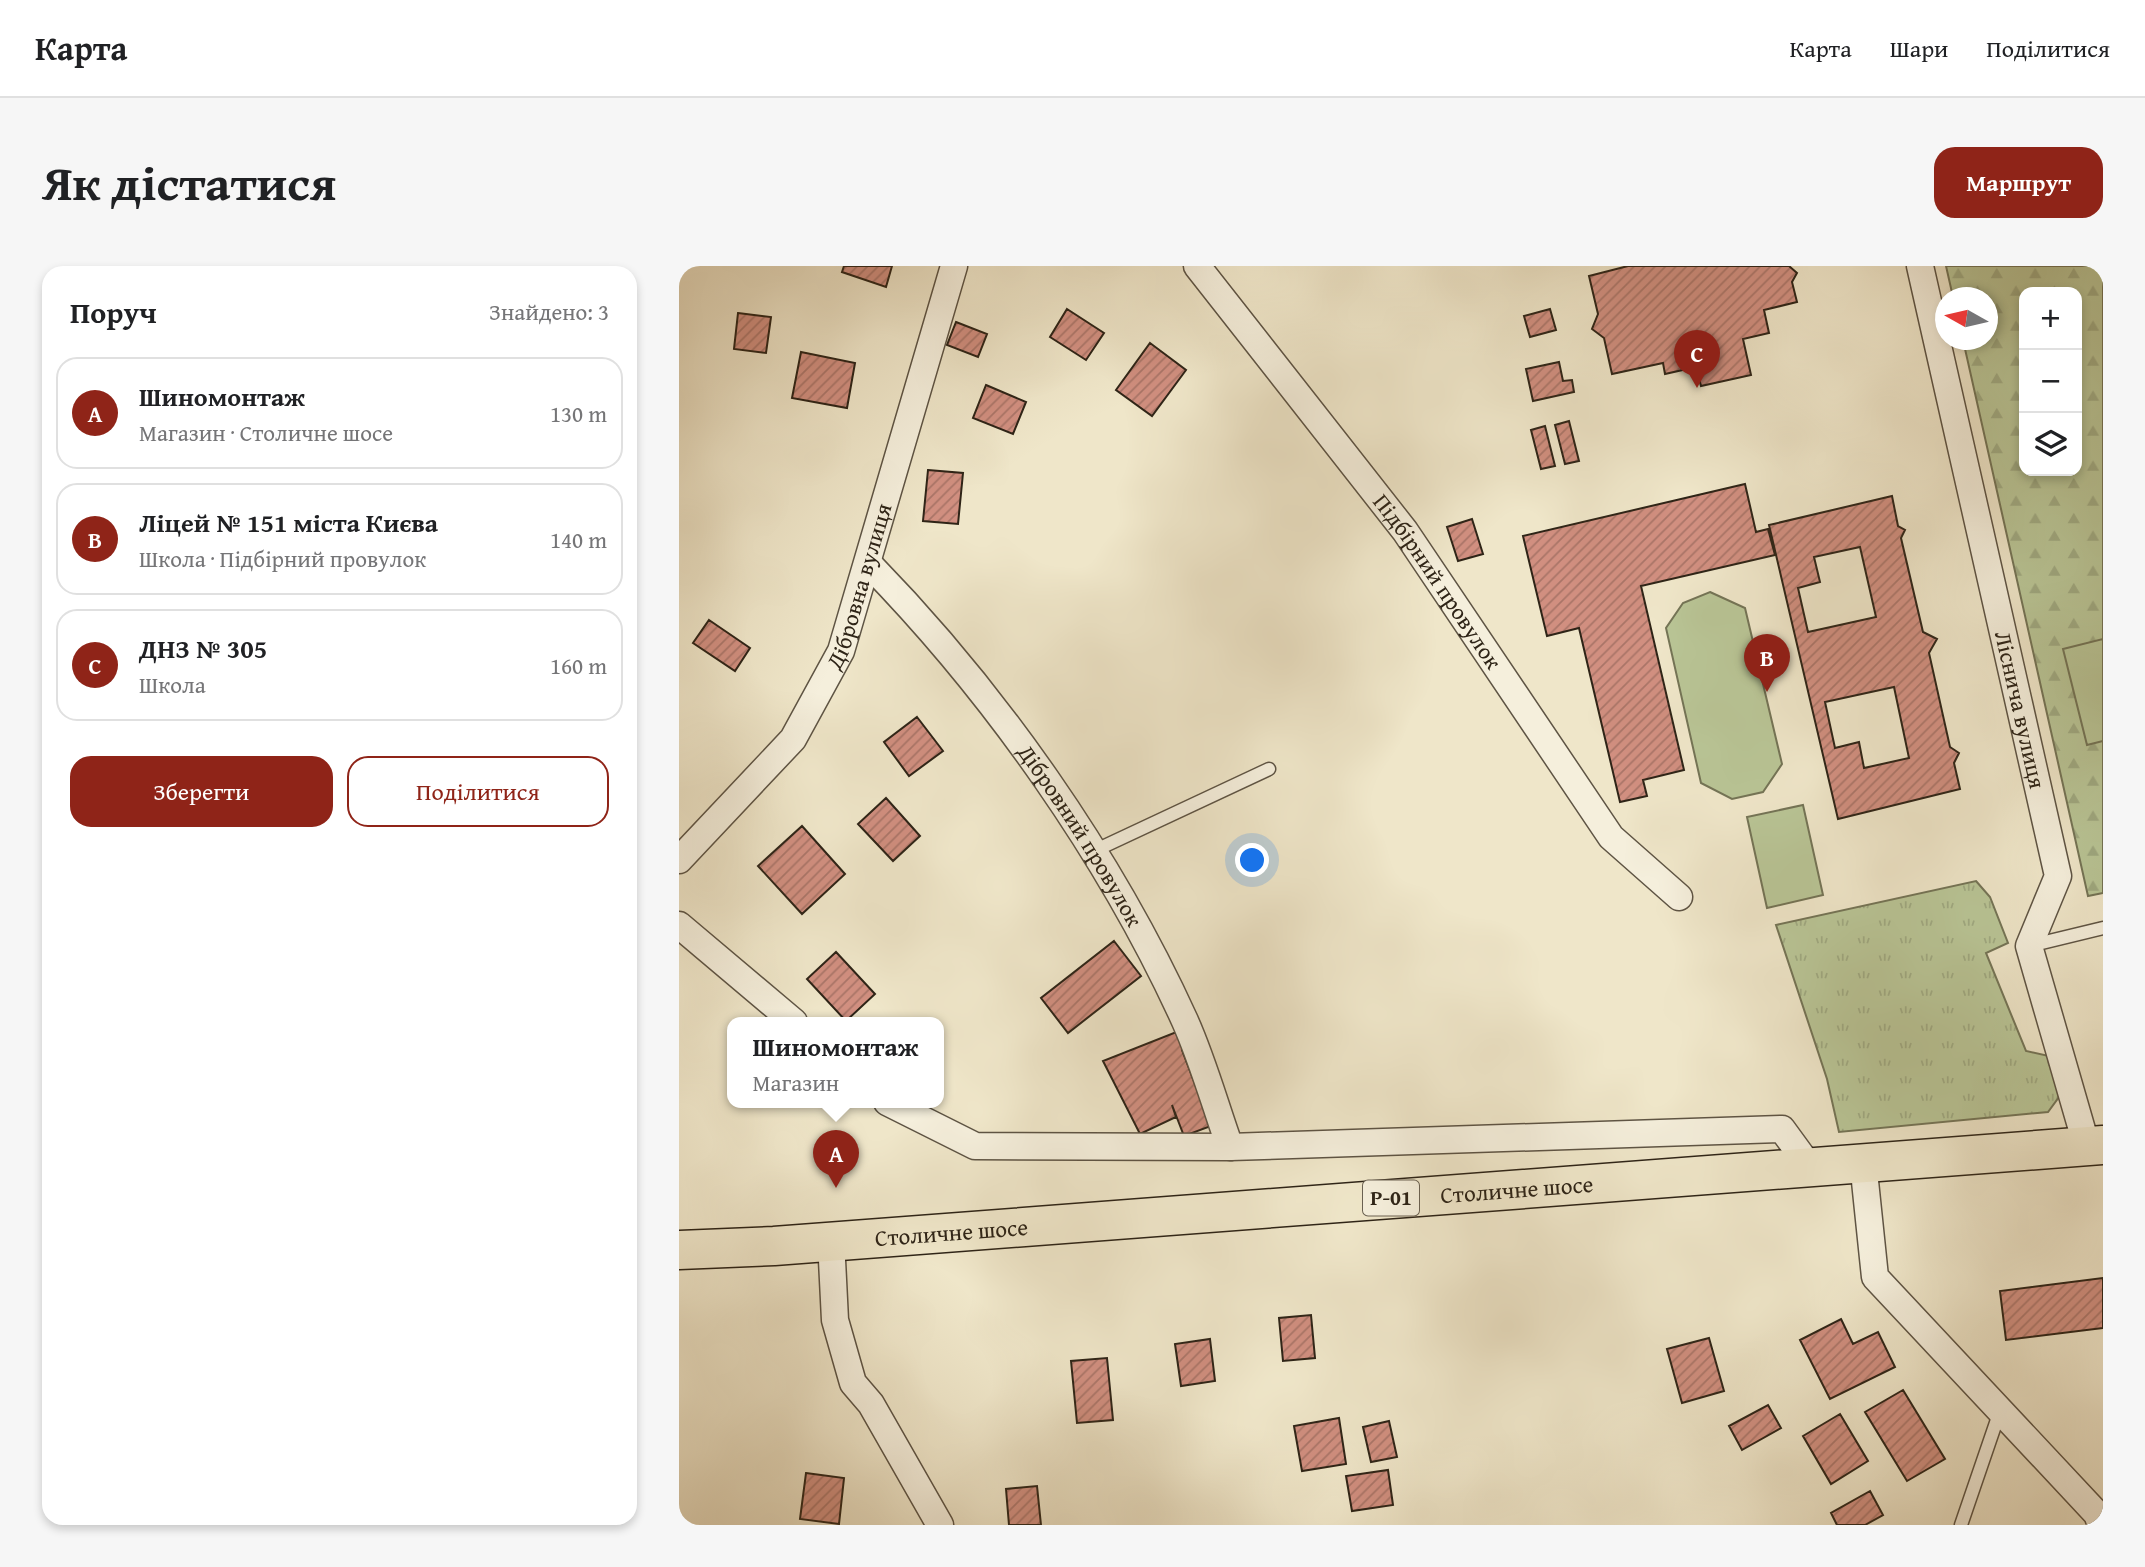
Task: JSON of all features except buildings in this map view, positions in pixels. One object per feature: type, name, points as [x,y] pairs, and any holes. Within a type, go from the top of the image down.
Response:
[{"type":"main road","name":"Столичне шосе","points":[[679,1250],[773,1246],[2095,1146]]},
{"type":"street","name":"Дібровна вулиця","points":[[679,860],[793,738],[841,652],[869,564],[954,266]]},
{"type":"street","name":"Підбірний провулок","points":[[1197,266],[1405,531],[1611,837],[1679,897]]},
{"type":"street","name":"Ліснича вулиця","points":[[1920,266],[2059,876],[2029,946]]},
{"type":"street","name":"Дібровний провулок","points":[[869,564],[944,642],[1096,850],[1186,1023],[1230,1147]]},
{"type":"street","points":[[679,925],[788,1017]]},
{"type":"street","points":[[2029,946],[2095,1146]]},
{"type":"street","points":[[899,1108],[975,1146],[1230,1147],[1782,1129],[1809,1166]]},
{"type":"street","points":[[1863,1162],[1875,1277],[2097,1514],[2101,1525]]},
{"type":"street","points":[[831,1240],[835,1320],[853,1383],[871,1405],[940,1525]]},
{"type":"lane","points":[[1096,850],[1269,769]]},
{"type":"lane","points":[[2029,946],[2103,928]]},
{"type":"lane","points":[[1961,1525],[2000,1410]]},
{"type":"green space","points":[[1946,266],[2103,266],[2103,893],[2088,896],[1965,350],[1998,350],[1998,287],[1951,287]]},
{"type":"green space","points":[[1710,592],[1745,608],[1782,764],[1763,792],[1732,799],[1701,783],[1666,628],[1683,603]]},
{"type":"green space","points":[[2103,639],[2103,741],[2087,745],[2063,649]]},
{"type":"green space","points":[[1803,805],[1823,895],[1767,908],[1747,817]]},
{"type":"green space","points":[[1976,881],[1990,897],[2008,943],[1986,953],[2026,1051],[2049,1056],[2059,1097],[2048,1112],[1839,1132],[1827,1079],[1776,925]]},
{"type":"place","name":"ДНЗ № 305","points":[[1697,388]]},
{"type":"place","name":"Ліцей № 151 міста Києва","points":[[1767,692]]},
{"type":"place","name":"Шиномонтаж","points":[[836,1188]]}]
